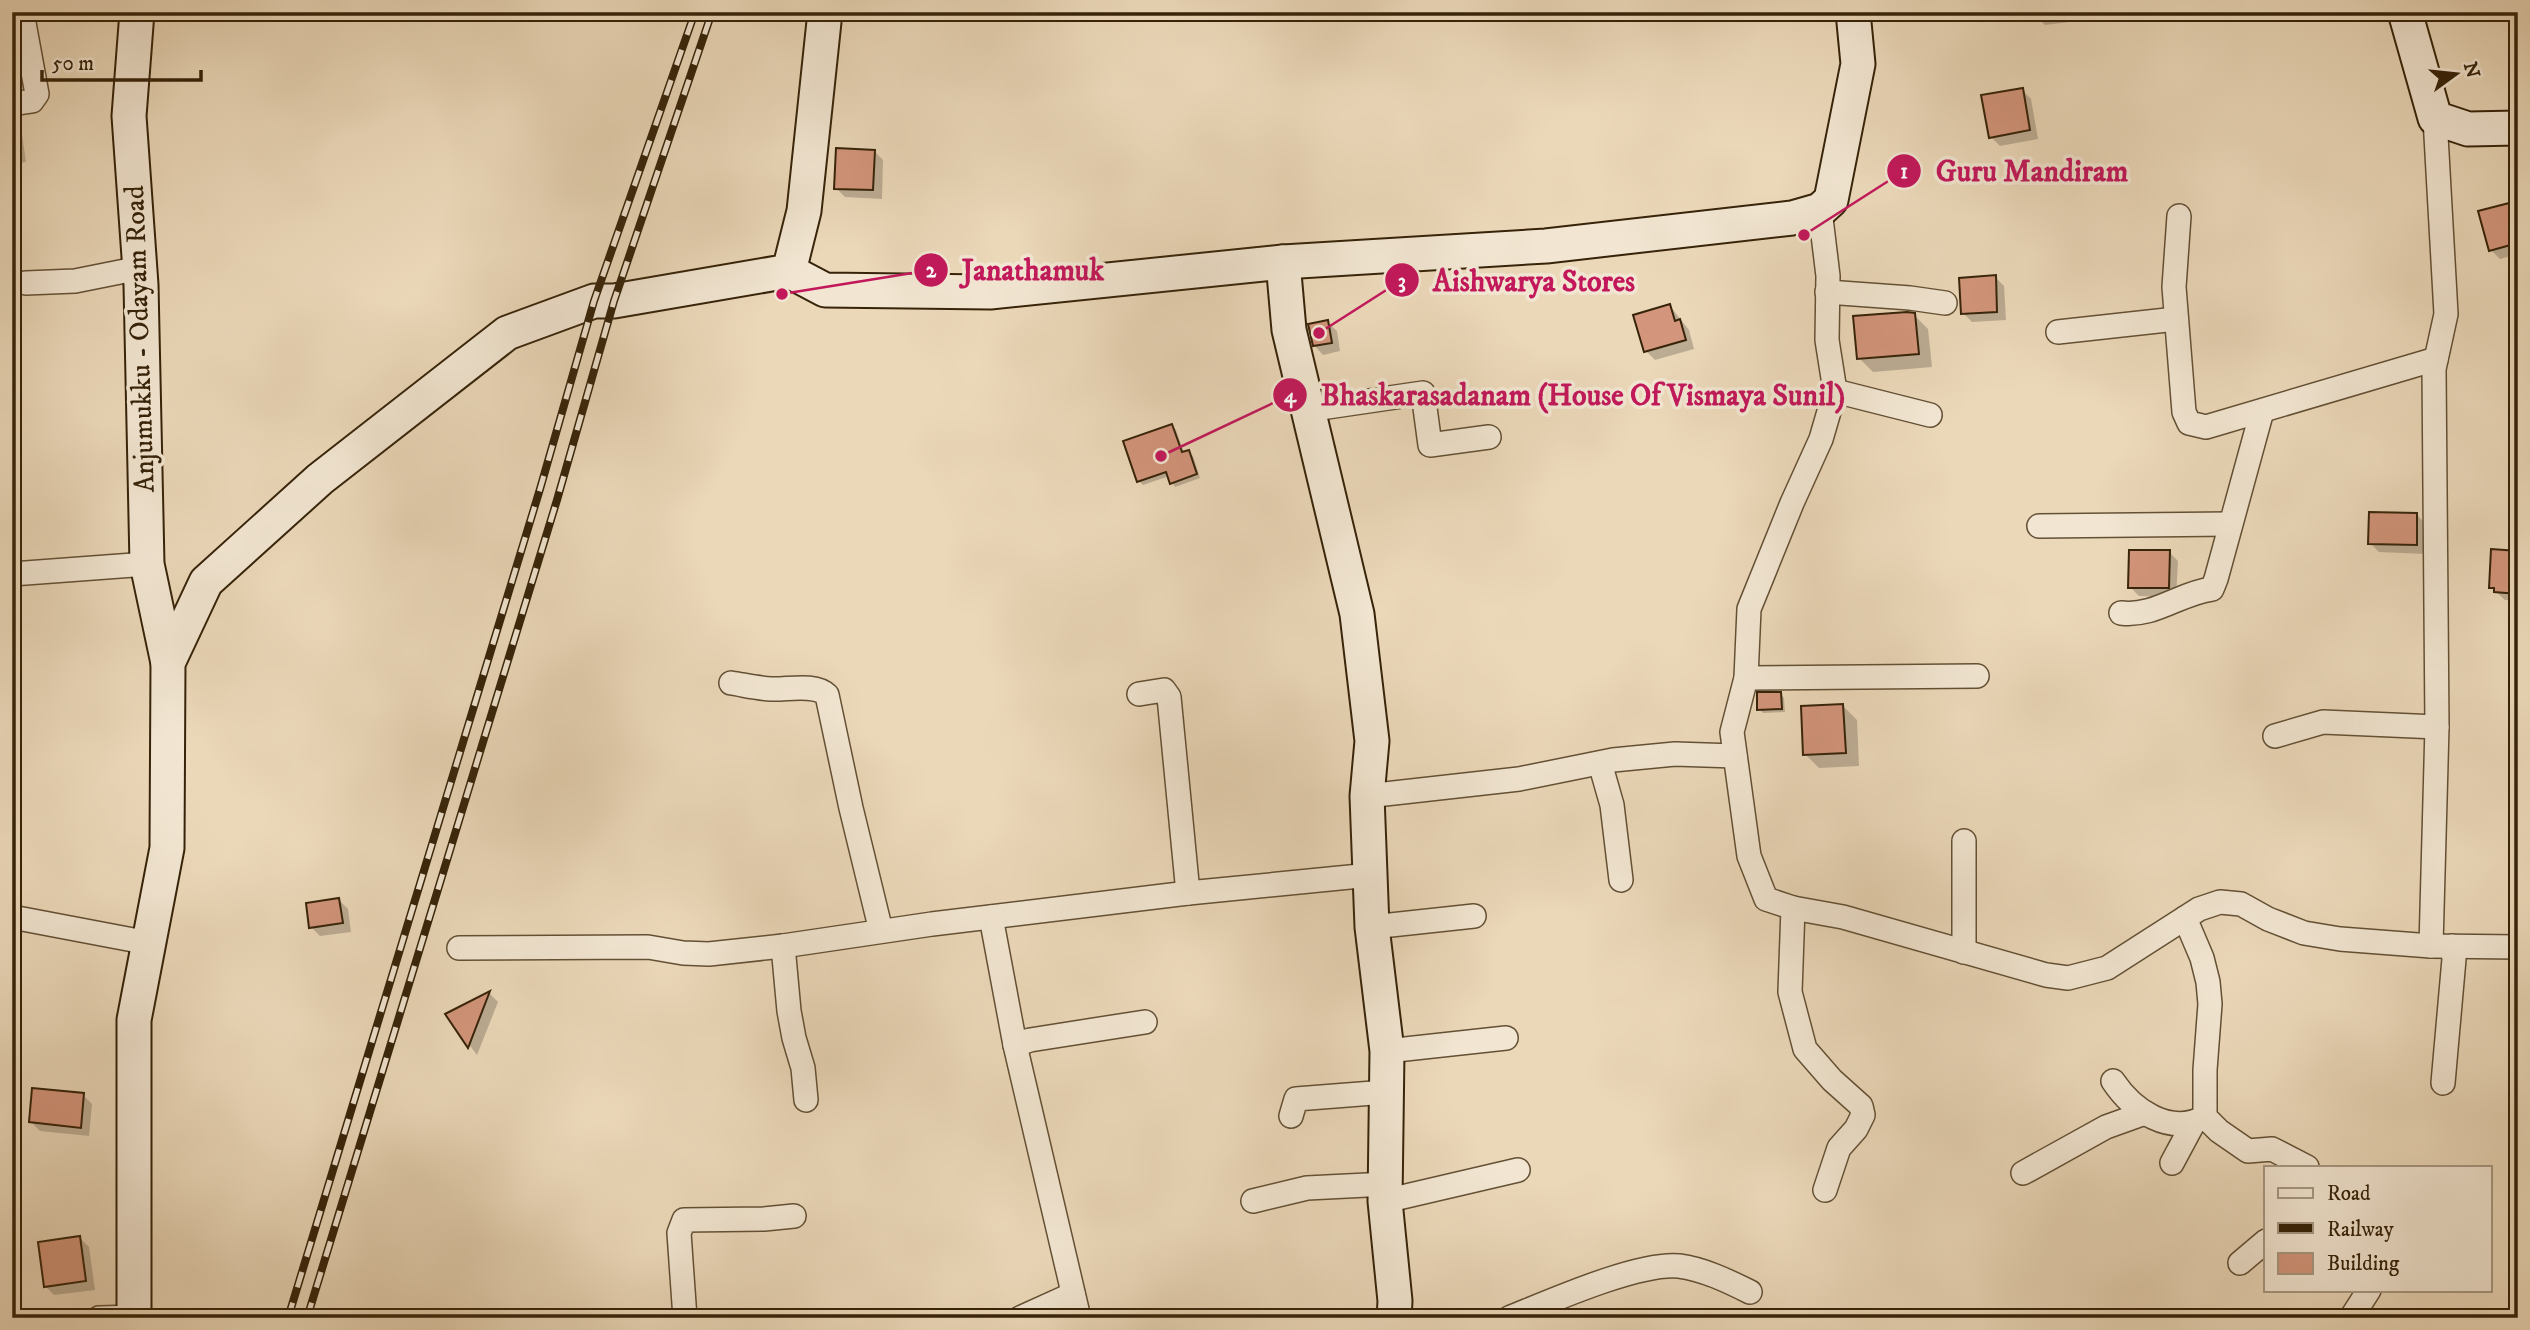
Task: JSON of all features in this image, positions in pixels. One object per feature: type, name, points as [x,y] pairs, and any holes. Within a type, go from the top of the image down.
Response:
[{"type":"main road","name":"Anjumukku - Odayam Road","points":[[137,12],[129,116],[140,268],[147,564],[168,663]]},
{"type":"main road","points":[[789,271],[804,211],[824,12]]},
{"type":"main road","points":[[134,1317],[134,1020],[167,848],[168,663],[206,582],[320,479],[507,333],[594,301],[614,301],[789,271],[825,290],[990,292],[1283,262],[1546,246],[1792,218],[1820,210],[1831,200],[1858,64],[1853,12]]},
{"type":"main road","points":[[2405,12],[2435,118],[2468,129],[2518,128]]},
{"type":"main road","points":[[1283,262],[1289,330],[1357,614],[1372,741],[1367,796],[1370,875],[1372,927],[1387,1051],[1386,1192],[1394,1318]]},
{"type":"street","points":[[12,104],[32,101],[37,94],[22,12]]},
{"type":"street","points":[[2435,118],[2446,314],[2434,369],[2437,727],[2442,946],[2454,959],[2443,1083]]},
{"type":"street","points":[[1820,210],[1828,276],[1827,340],[1835,391],[1821,439],[1749,609],[1746,678],[1732,733],[1747,843],[1766,899],[1793,908],[1843,917],[2046,975],[2077,976],[2107,968],[2212,903],[2234,902],[2304,933],[2340,939],[2442,946],[2518,947]]},
{"type":"street","points":[[2179,216],[2174,287],[2184,412],[2189,423],[2206,428],[2436,359]]},
{"type":"street","points":[[26,283],[75,281],[140,268]]},
{"type":"street","points":[[1827,292],[1945,303]]},
{"type":"street","points":[[2058,332],[2176,319]]},
{"type":"street","points":[[1835,391],[1930,415]]},
{"type":"street","points":[[1307,410],[1423,393],[1430,445],[1489,437]]},
{"type":"street","points":[[2121,613],[2153,611],[2183,596],[2212,590],[2262,411]]},
{"type":"street","points":[[2039,526],[2230,524]]},
{"type":"street","points":[[12,574],[147,564]]},
{"type":"street","points":[[1746,678],[1977,677]]},
{"type":"street","points":[[730,683],[770,689],[814,689],[827,695],[881,931]]},
{"type":"street","points":[[1139,694],[1164,690],[1169,697],[1188,893]]},
{"type":"street","points":[[2275,736],[2323,722],[2437,727]]},
{"type":"street","points":[[1367,796],[1519,779],[1600,763],[1675,754],[1735,755]]},
{"type":"street","points":[[1600,763],[1612,805],[1620,880]]},
{"type":"street","points":[[1964,841],[1964,952]]},
{"type":"street","points":[[459,948],[648,947],[709,954],[1188,893],[1370,875]]},
{"type":"street","points":[[1793,908],[1790,992],[1805,1049],[1832,1080],[1861,1106],[1863,1115],[1856,1129],[1839,1148],[1825,1190]]},
{"type":"street","points":[[1372,927],[1474,916]]},
{"type":"street","points":[[12,917],[149,943]]},
{"type":"street","points":[[991,917],[1015,1045],[1079,1318]]},
{"type":"street","points":[[2172,1163],[2200,1119],[2210,1004],[2202,958],[2185,918]]},
{"type":"street","points":[[783,946],[789,1011],[803,1068],[806,1100]]},
{"type":"street","points":[[1015,1045],[1030,1040],[1145,1022]]},
{"type":"street","points":[[1387,1051],[1506,1038]]},
{"type":"street","points":[[2113,1081],[2135,1107],[2165,1122],[2200,1119],[2248,1151],[2272,1149],[2305,1166]]},
{"type":"street","points":[[1291,1116],[1296,1099],[1386,1092]]},
{"type":"street","points":[[2023,1173],[2106,1127],[2145,1113]]},
{"type":"street","points":[[1254,1201],[1307,1188],[1386,1192],[1518,1170]]},
{"type":"street","points":[[685,1318],[679,1233],[684,1220],[793,1216]]},
{"type":"street","points":[[2240,1263],[2264,1243]]},
{"type":"street","points":[[1508,1318],[1639,1270],[1678,1266],[1725,1279],[1750,1292]]},
{"type":"street","points":[[2351,1318],[2368,1292]]},
{"type":"street","points":[[1020,1318],[1073,1294]]},
{"type":"street","points":[[99,1318],[134,1317]]},
{"type":"building","points":[[2023,88],[2030,130],[1989,138],[1981,95]]},
{"type":"building","points":[[836,148],[875,150],[873,190],[834,189]]},
{"type":"building","points":[[2513,202],[2518,221],[2518,243],[2489,251],[2478,211]]},
{"type":"building","points":[[1996,275],[1997,312],[1961,314],[1959,278]]},
{"type":"building","points":[[1670,304],[1675,321],[1680,319],[1686,340],[1644,352],[1633,315]]},
{"type":"building","points":[[1915,313],[1919,354],[1857,359],[1853,316]]},
{"type":"building","points":[[1328,320],[1332,343],[1313,346],[1308,324]]},
{"type":"building","points":[[1172,424],[1182,452],[1189,450],[1197,474],[1170,484],[1166,472],[1137,482],[1123,441]]},
{"type":"building","points":[[2369,512],[2417,513],[2417,545],[2368,544]]},
{"type":"building","points":[[2491,549],[2518,551],[2518,594],[2494,592],[2494,588],[2489,588]]},
{"type":"building","points":[[2129,550],[2170,550],[2169,588],[2128,588]]},
{"type":"building","points":[[1757,692],[1781,692],[1782,709],[1757,710]]},
{"type":"building","points":[[1843,704],[1846,753],[1803,755],[1801,706]]},
{"type":"building","points":[[339,898],[343,923],[309,928],[306,903]]},
{"type":"building","points":[[490,991],[468,1048],[445,1014]]},
{"type":"building","points":[[32,1088],[84,1093],[81,1128],[29,1122]]},
{"type":"building","points":[[80,1236],[86,1281],[44,1287],[38,1242]]},
{"type":"railway","points":[[288,1318],[540,489],[594,301],[695,12]]},
{"type":"railway","points":[[307,1318],[557,500],[614,301],[712,12]]},
{"type":"place","name":"Guru Mandiram","points":[[1804,235]]},
{"type":"place","name":"Janathamuk","points":[[782,294]]},
{"type":"place","name":"Aishwarya Stores","points":[[1319,333]]},
{"type":"place","name":"Bhaskarasadanam (House Of Vismaya Sunil)","points":[[1161,456]]}]
